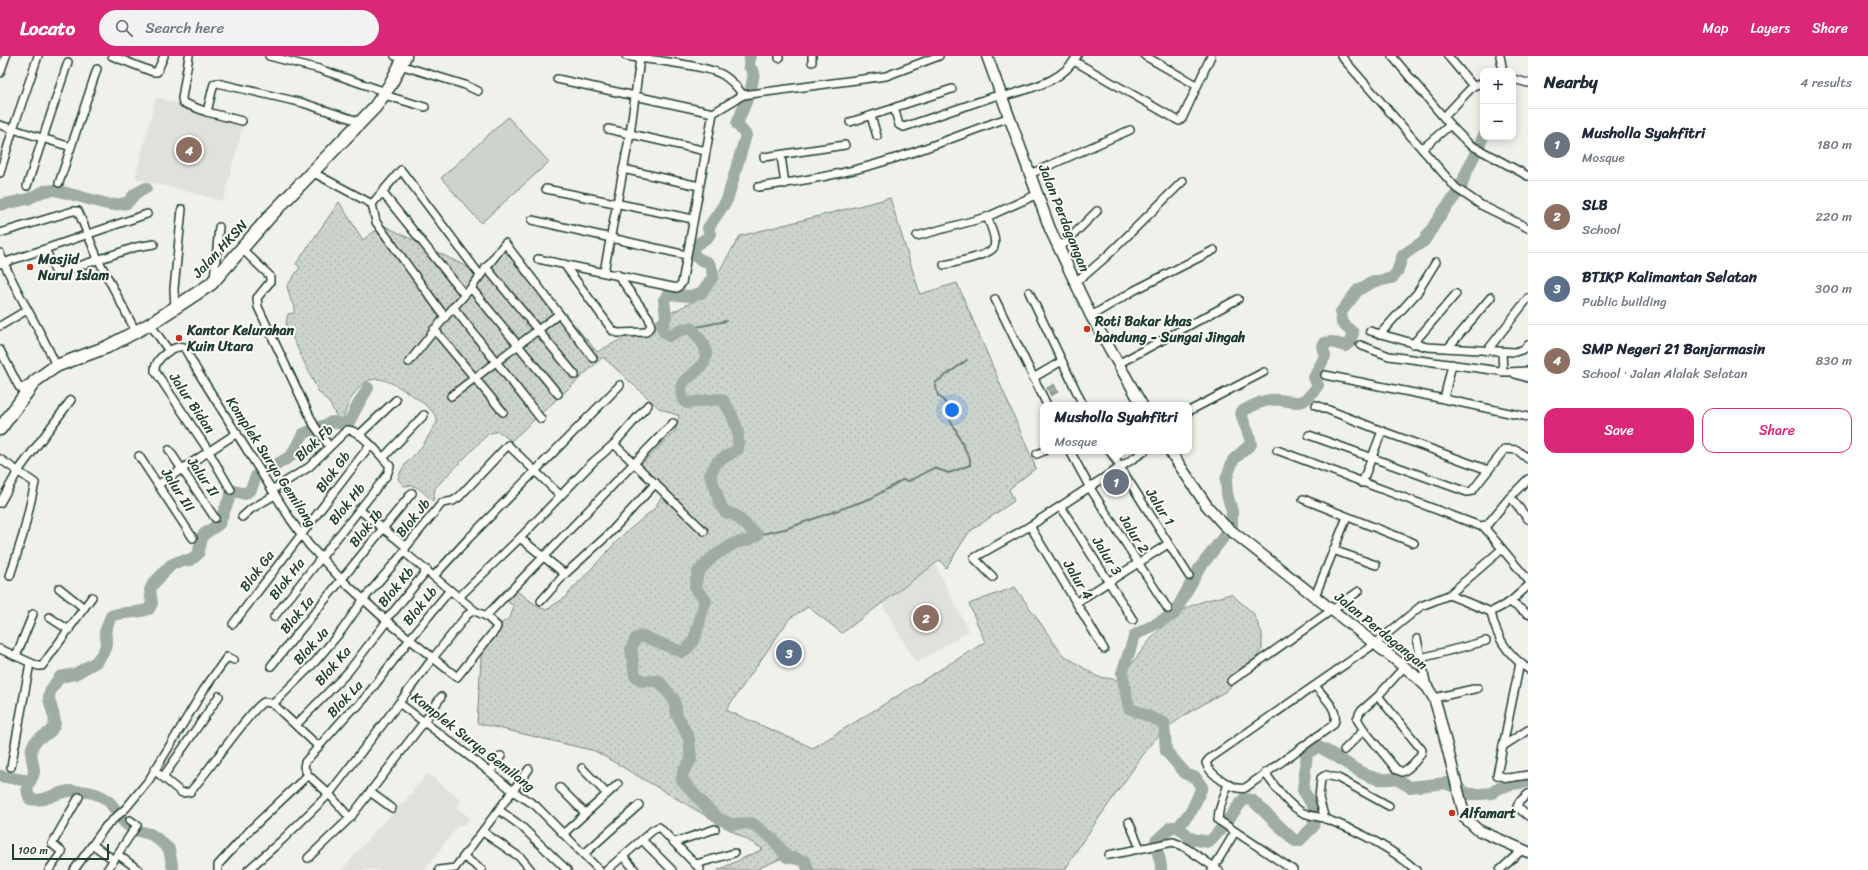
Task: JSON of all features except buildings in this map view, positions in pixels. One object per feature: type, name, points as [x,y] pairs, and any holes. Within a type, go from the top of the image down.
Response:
[{"type":"main road","name":"Jalan HKSN","points":[[0,429],[20,400],[40,376],[56,366],[94,353],[136,332],[175,308],[214,281],[243,250],[271,216],[361,122],[385,94],[401,59]]},
{"type":"street","points":[[0,73],[6,56]]},
{"type":"street","points":[[0,173],[12,129],[38,56]]},
{"type":"street","points":[[112,56],[157,72],[164,56]]},
{"type":"street","points":[[189,56],[182,101],[207,112],[242,121]]},
{"type":"street","points":[[269,56],[319,68],[385,94],[425,107]]},
{"type":"street","points":[[626,56],[705,69],[723,75],[745,95]]},
{"type":"street","points":[[557,79],[713,113],[745,95],[886,76],[939,56]]},
{"type":"street","name":"Jalan Perdagangan","points":[[987,56],[1050,229],[1091,316],[1140,402]]},
{"type":"street","points":[[1145,56],[1196,84]]},
{"type":"street","points":[[895,108],[899,125],[904,128],[1056,78],[1064,72],[1075,58],[1179,121],[1182,119],[1196,84],[1211,56]]},
{"type":"street","points":[[1341,56],[1456,188],[1466,196],[1528,228]]},
{"type":"street","points":[[1392,56],[1450,125],[1477,149],[1528,176]]},
{"type":"street","points":[[1448,56],[1473,86]]},
{"type":"street","points":[[1500,56],[1502,68]]},
{"type":"street","points":[[401,59],[478,91]]},
{"type":"street","points":[[604,272],[630,134],[640,59]]},
{"type":"street","points":[[27,186],[68,62]]},
{"type":"street","points":[[59,183],[97,69]]},
{"type":"street","points":[[1516,80],[1528,83]]},
{"type":"street","points":[[207,112],[213,87],[217,83],[303,103],[361,122]]},
{"type":"street","points":[[1444,117],[1473,86],[1480,84]]},
{"type":"street","points":[[850,122],[952,89]]},
{"type":"street","points":[[538,259],[617,274],[677,288],[682,283],[713,113]]},
{"type":"street","points":[[871,116],[877,136]]},
{"type":"street","points":[[758,187],[828,176],[890,160],[1010,117]]},
{"type":"street","points":[[0,124],[71,147]]},
{"type":"street","points":[[1422,149],[1450,125]]},
{"type":"street","points":[[608,129],[706,151]]},
{"type":"street","points":[[1030,174],[1130,130]]},
{"type":"street","points":[[764,158],[845,145]]},
{"type":"street","points":[[781,156],[784,184]]},
{"type":"street","points":[[623,169],[699,186]]},
{"type":"street","points":[[372,204],[401,170],[480,275]]},
{"type":"street","points":[[312,172],[372,204],[376,222],[444,317]]},
{"type":"street","points":[[1074,281],[1084,276],[1107,256],[1183,181]]},
{"type":"street","points":[[546,189],[693,219]]},
{"type":"street","points":[[382,192],[464,294]]},
{"type":"street","points":[[917,236],[987,217],[1038,194]]},
{"type":"street","points":[[175,308],[174,289],[182,209]]},
{"type":"street","points":[[0,233],[73,211],[78,211],[98,259],[136,332]]},
{"type":"street","points":[[1059,249],[1097,211]]},
{"type":"street","points":[[2,263],[146,214]]},
{"type":"street","points":[[944,265],[983,255],[992,250],[994,247],[993,233],[987,217]]},
{"type":"street","points":[[532,220],[686,255]]},
{"type":"street","points":[[214,281],[219,227]]},
{"type":"street","points":[[45,249],[56,273],[98,259],[154,244]]},
{"type":"street","points":[[409,362],[434,329],[471,288],[505,244],[593,358]]},
{"type":"street","points":[[243,250],[270,276],[270,282],[257,298],[258,307],[314,425],[329,446]]},
{"type":"street","points":[[1091,316],[1135,290],[1214,250]]},
{"type":"street","points":[[0,253],[2,263],[56,366]]},
{"type":"street","points":[[1380,334],[1417,293],[1436,262]]},
{"type":"street","points":[[564,264],[613,331],[618,333],[646,332],[651,326],[649,318],[617,274]]},
{"type":"street","points":[[486,267],[575,375]]},
{"type":"street","points":[[471,288],[558,394]]},
{"type":"street","points":[[1030,292],[1082,402]]},
{"type":"street","points":[[1413,344],[1456,294]]},
{"type":"street","points":[[1448,348],[1490,297]]},
{"type":"street","points":[[1487,351],[1528,298]]},
{"type":"street","points":[[995,299],[1045,402]]},
{"type":"street","points":[[1118,364],[1238,299]]},
{"type":"street","points":[[453,307],[541,419]]},
{"type":"street","points":[[0,326],[27,310]]},
{"type":"street","points":[[451,396],[559,314]]},
{"type":"street","points":[[150,324],[169,351]]},
{"type":"street","points":[[434,329],[503,412]]},
{"type":"street","points":[[1370,331],[1413,344],[1448,348],[1502,352],[1519,351],[1528,345]]},
{"type":"street","points":[[1360,345],[1389,356],[1505,372],[1528,378]]},
{"type":"street","name":"Komplek Surya Gemilang","points":[[169,351],[177,347],[184,348],[273,492],[302,534],[321,557],[363,600],[433,658],[399,703],[514,792],[535,805],[599,870]]},
{"type":"street","points":[[0,350],[19,387],[24,387],[40,376]]},
{"type":"street","name":"Jalur Bidan","points":[[169,351],[156,364],[155,371],[208,451],[231,490]]},
{"type":"street","points":[[1502,352],[1505,372]]},
{"type":"street","points":[[1033,378],[1062,361]]},
{"type":"street","points":[[1444,399],[1452,364]]},
{"type":"street","points":[[1505,372],[1528,371]]},
{"type":"street","points":[[1192,409],[1264,372]]},
{"type":"street","points":[[1325,375],[1528,417]]},
{"type":"street","points":[[434,576],[620,385]]},
{"type":"street","points":[[0,503],[18,471],[71,400]]},
{"type":"street","points":[[396,400],[360,435],[383,458],[424,415]]},
{"type":"street","points":[[459,597],[520,538],[593,462],[614,444],[648,405]]},
{"type":"street","points":[[1316,405],[1488,470]]},
{"type":"street","points":[[486,616],[673,423]]},
{"type":"street","name":"Blok Fb","points":[[242,517],[273,492],[309,467],[347,430],[353,430],[360,435]]},
{"type":"street","points":[[1362,483],[1370,457],[1382,431]]},
{"type":"street","points":[[159,484],[237,432]]},
{"type":"street","points":[[1309,435],[1467,492],[1472,490],[1503,450],[1508,448],[1519,451],[1528,460]]},
{"type":"street","points":[[614,444],[704,531]]},
{"type":"street","name":"Blok Gb","points":[[302,534],[370,445]]},
{"type":"street","name":"Blok Jb","points":[[363,600],[442,503],[453,501],[459,497],[508,445],[535,471]]},
{"type":"street","name":"Jalur II","points":[[169,450],[215,518]]},
{"type":"street","points":[[1277,450],[1362,483],[1484,527],[1528,580]]},
{"type":"street","name":"Jalur 2","points":[[1072,454],[1090,488],[1137,564],[1168,609]]},
{"type":"street","name":"Jalur 1","points":[[1112,454],[1189,576]]},
{"type":"street","points":[[993,577],[974,558],[1030,526],[1141,454]]},
{"type":"street","name":"Jalan Perdagangan","points":[[1172,454],[1207,506],[1224,525],[1376,643],[1404,666],[1427,688],[1434,698],[1465,818],[1472,826],[1525,851]]},
{"type":"street","name":"Jalur III","points":[[140,456],[193,538]]},
{"type":"street","points":[[0,458],[35,483],[23,535],[10,576]]},
{"type":"street","name":"Blok Hb","points":[[321,557],[387,475],[390,466],[383,458]]},
{"type":"street","points":[[535,471],[560,496]]},
{"type":"street","points":[[1484,527],[1528,479]]},
{"type":"street","points":[[541,601],[565,574],[608,535],[656,484]]},
{"type":"street","name":"Blok Ib","points":[[341,579],[412,493]]},
{"type":"street","points":[[1303,499],[1414,543]]},
{"type":"street","points":[[1512,499],[1528,519]]},
{"type":"street","name":"Jalur 3","points":[[1061,506],[1133,620]]},
{"type":"street","points":[[359,509],[382,529],[388,531],[427,570],[450,590],[474,610],[486,616],[497,626],[457,677],[433,658],[467,615],[474,610]]},
{"type":"street","points":[[1315,596],[1347,517]]},
{"type":"street","name":"Jalur 4","points":[[1030,526],[1104,648]]},
{"type":"street","name":"Blok Ga","points":[[233,624],[302,534]]},
{"type":"street","points":[[520,538],[565,574]]},
{"type":"street","points":[[1077,602],[1168,544]]},
{"type":"street","points":[[1315,686],[1335,712],[1336,722],[1244,788],[1236,789],[1208,769],[1206,765],[1207,761],[1376,643],[1421,606],[1449,595],[1502,549]]},
{"type":"street","points":[[1333,550],[1376,565]]},
{"type":"street","name":"Blok Ha","points":[[274,617],[321,557]]},
{"type":"street","name":"Blok Kb","points":[[386,620],[427,570]]},
{"type":"street","name":"Blok Ia","points":[[271,666],[330,595],[341,579]]},
{"type":"street","points":[[1449,595],[1491,612],[1510,602],[1528,586]]},
{"type":"street","points":[[58,588],[84,608]]},
{"type":"street","name":"Blok Lb","points":[[410,639],[450,590]]},
{"type":"street","points":[[1231,681],[1359,591]]},
{"type":"street","points":[[0,649],[30,663],[42,666],[92,597]]},
{"type":"street","name":"Blok Ja","points":[[273,704],[315,662],[342,630],[363,600]]},
{"type":"street","points":[[1510,602],[1528,614]]},
{"type":"street","points":[[1491,612],[1496,632],[1502,644],[1528,669]]},
{"type":"street","points":[[16,656],[33,614]]},
{"type":"street","points":[[49,617],[69,630]]},
{"type":"street","name":"Blok Ka","points":[[296,725],[348,672],[386,620]]},
{"type":"street","name":"Blok La","points":[[308,776],[304,767],[304,762],[352,709],[357,707],[365,698],[410,639]]},
{"type":"street","points":[[1417,639],[1427,688]]},
{"type":"street","points":[[1422,658],[1486,640]]},
{"type":"street","points":[[74,870],[110,822],[125,810],[154,770],[203,691],[227,657],[234,660]]},
{"type":"street","points":[[1520,662],[1497,776],[1508,778],[1528,775]]},
{"type":"street","points":[[11,767],[30,663]]},
{"type":"street","points":[[1378,696],[1421,748],[1422,753],[1406,770],[1398,772],[1357,719],[1358,714],[1378,696],[1404,666]]},
{"type":"street","points":[[1434,698],[1478,688]]},
{"type":"street","points":[[163,777],[219,696]]},
{"type":"street","points":[[308,858],[350,818],[424,722],[441,697]]},
{"type":"street","points":[[154,770],[182,793],[190,792],[259,705],[264,702],[273,704],[318,746]]},
{"type":"street","points":[[248,870],[282,840],[329,794],[353,765],[399,703]]},
{"type":"street","points":[[1344,750],[1364,730]]},
{"type":"street","points":[[1503,746],[1528,730]]},
{"type":"street","points":[[490,772],[501,756]]},
{"type":"street","points":[[582,768],[607,794]]},
{"type":"street","points":[[440,870],[455,868],[514,792],[529,769]]},
{"type":"street","points":[[1265,773],[1281,795],[1299,811],[1323,818],[1392,852],[1416,870]]},
{"type":"street","points":[[1323,818],[1318,791],[1321,778],[1326,775],[1338,778],[1389,806]]},
{"type":"street","points":[[218,870],[218,865],[230,850],[308,776],[329,794],[350,818]]},
{"type":"street","points":[[563,834],[618,784]]},
{"type":"street","points":[[1228,784],[1219,811],[1218,820],[1293,870]]},
{"type":"street","points":[[560,788],[585,813]]},
{"type":"street","points":[[370,792],[392,808]]},
{"type":"street","points":[[1528,794],[1519,802],[1517,807],[1528,816]]},
{"type":"street","points":[[49,870],[62,852],[52,844],[79,797]]},
{"type":"street","points":[[584,854],[639,805]]},
{"type":"street","points":[[499,810],[521,826],[567,870]]},
{"type":"street","points":[[107,870],[137,825],[130,820]]},
{"type":"street","points":[[1129,822],[1142,847]]},
{"type":"street","points":[[607,870],[659,827],[698,866],[734,852]]},
{"type":"street","points":[[674,842],[715,829]]},
{"type":"street","points":[[483,832],[521,858],[531,870]]},
{"type":"street","points":[[1109,855],[1142,847],[1173,842],[1183,846],[1215,869],[1235,832]]},
{"type":"street","points":[[642,840],[672,870]]},
{"type":"street","points":[[93,845],[139,870]]},
{"type":"street","points":[[1500,870],[1525,851]]},
{"type":"street","points":[[623,856],[635,870]]},
{"type":"street","points":[[464,857],[482,870]]},
{"type":"shaded area","points":[[156,97],[244,122],[223,201],[135,178]]},
{"type":"shaded area","points":[[508,117],[549,162],[481,223],[441,178]]},
{"type":"shaded area","points":[[890,198],[920,294],[957,283],[1036,468],[1009,489],[1014,501],[969,532],[946,568],[940,560],[842,633],[808,607],[790,618],[726,710],[813,748],[985,642],[969,604],[1015,587],[1062,654],[1098,677],[1120,680],[1154,636],[1175,616],[1186,608],[1198,603],[1231,594],[1253,613],[1262,633],[1262,649],[1246,672],[1226,691],[1188,713],[1164,730],[1150,745],[1080,845],[1065,870],[813,870],[810,860],[796,852],[755,870],[718,870],[763,849],[595,751],[477,723],[482,642],[497,626],[510,618],[514,606],[503,599],[514,589],[539,607],[546,610],[563,599],[623,535],[655,508],[664,492],[657,481],[641,464],[675,431],[679,416],[659,408],[603,357],[511,441],[498,431],[488,434],[435,488],[433,501],[417,487],[409,485],[404,486],[398,479],[403,468],[423,445],[437,423],[436,417],[432,411],[416,398],[390,382],[376,379],[368,381],[356,391],[348,405],[343,420],[339,421],[330,404],[318,391],[286,324],[288,314],[294,313],[295,306],[291,301],[287,286],[300,267],[296,264],[339,202],[363,240],[383,225],[483,275],[508,245],[597,352],[705,295],[740,236]]},
{"type":"shaded area","points":[[935,564],[969,631],[916,663],[882,604]]},
{"type":"shaded area","points":[[428,773],[462,801],[456,807],[470,818],[465,824],[458,825],[425,870],[342,870],[377,829]]},
{"type":"water","points":[[1054,384],[1058,392],[1051,396],[1047,388]]},
{"type":"waterway","points":[[750,56],[749,66],[754,73],[751,89],[737,124],[746,135],[727,200],[708,228],[710,234],[707,238],[694,246],[693,254],[700,260],[709,263],[713,277],[701,293],[689,296],[668,294],[664,300],[666,317],[662,326],[664,332],[669,336],[681,330],[691,328],[704,346],[706,351],[704,362],[700,368],[686,379],[681,387],[683,400],[687,403],[719,399],[723,400],[732,415],[738,432],[738,449],[717,462],[710,475],[721,506],[725,512],[735,515],[757,535],[749,540],[735,543],[714,556],[698,572],[695,587],[706,601],[703,607],[696,636],[688,648],[682,652],[643,636],[636,638],[631,649],[635,676],[642,681],[659,681],[674,700],[677,715],[689,738],[691,760],[683,772],[682,780],[708,809],[720,819],[731,824],[752,823],[773,839],[787,857],[805,861],[808,870]]},
{"type":"waterway","points":[[1178,827],[1192,810],[1202,787],[1196,778],[1186,774],[1166,751],[1164,723],[1129,708],[1122,673],[1135,635],[1174,614],[1199,569],[1232,526],[1232,511],[1227,494],[1226,480],[1233,460],[1251,444],[1241,412],[1255,404],[1266,401],[1278,400],[1301,402],[1311,394],[1318,385],[1314,378],[1325,356],[1322,346],[1324,343],[1332,342],[1345,346],[1350,342],[1353,333],[1342,323],[1341,312],[1358,290],[1373,282],[1392,278],[1397,272],[1403,255],[1424,241],[1442,213],[1461,188],[1465,175],[1482,140]]},
{"type":"waterway","points":[[0,205],[28,199],[44,191],[55,190],[111,205],[127,203],[135,194],[146,188]]},
{"type":"waterway","points":[[691,328],[726,321]]},
{"type":"waterway","points":[[757,535],[785,529],[872,498],[902,480],[909,481],[934,468],[949,473],[970,465],[970,459],[947,413],[945,403],[938,396],[935,383],[967,360]]},
{"type":"waterway","points":[[173,870],[169,849],[153,835],[135,830],[127,825],[111,804],[98,795],[87,792],[71,791],[41,799],[30,799],[27,789],[34,774],[31,754],[32,748],[38,739],[47,734],[53,728],[55,723],[49,700],[50,691],[60,677],[75,674],[96,662],[103,653],[107,643],[105,632],[111,616],[149,609],[152,603],[150,590],[153,584],[171,565],[180,561],[191,560],[198,554],[203,535],[219,524],[231,494],[234,491],[245,494],[251,489],[257,474],[263,469],[271,468],[291,456],[303,434],[332,422],[343,424],[349,422],[368,388]]},
{"type":"waterway","points":[[1178,827],[1192,839],[1209,842],[1219,832],[1244,799],[1252,800],[1295,841],[1299,841],[1313,827],[1316,811],[1303,790],[1307,753],[1318,747],[1328,751],[1364,774],[1374,778],[1395,778],[1410,787],[1446,783],[1469,794],[1481,794],[1492,793],[1497,789],[1511,784],[1528,782]]},
{"type":"waterway","points":[[0,776],[29,781]]},
{"type":"waterway","points":[[1161,870],[1156,841],[1171,827],[1178,827]]},
{"type":"place","name":"SMP Negeri 21 Banjarmasin","points":[[189,150]]},
{"type":"place","name":"Masjid Nurul Islam","points":[[30,267]]},
{"type":"place","name":"Roti Bakar khas bandung - Sungai Jingah","points":[[1087,329]]},
{"type":"place","name":"Kantor Kelurahan Kuin Utara","points":[[179,338]]},
{"type":"place","name":"Musholla Syahfitri","points":[[1116,482]]},
{"type":"place","name":"SLB","points":[[926,618]]},
{"type":"place","name":"BTIKP Kalimantan Selatan","points":[[789,653]]},
{"type":"place","name":"Alfamart","points":[[1452,813]]}]
